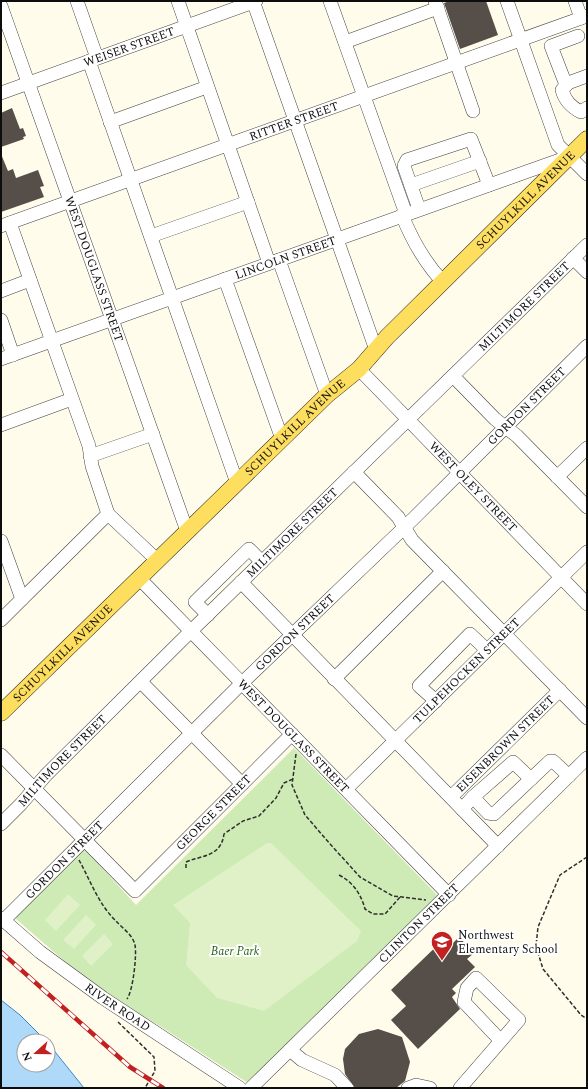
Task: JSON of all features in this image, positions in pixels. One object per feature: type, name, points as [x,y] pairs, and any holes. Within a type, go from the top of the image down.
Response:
[{"type":"main road","name":"SCHUYLKILL AVENUE","points":[[1,713],[327,395],[359,369],[443,282],[587,139]]},
{"type":"street","points":[[77,1],[110,122],[237,483]]},
{"type":"street","points":[[178,1],[248,202],[274,261],[327,395]]},
{"type":"street","points":[[254,1],[376,350]]},
{"type":"street","name":"WEISER STREET","points":[[1,93],[254,1]]},
{"type":"street","points":[[330,1],[364,96],[411,238],[430,268],[443,282]]},
{"type":"street","points":[[507,1],[558,145],[587,174]]},
{"type":"street","points":[[575,1],[584,17]]},
{"type":"street","points":[[345,42],[436,5],[473,111]]},
{"type":"street","name":"WEST DOUGLASS STREET","points":[[1,6],[187,531]]},
{"type":"street","name":"RITTER STREET","points":[[5,224],[584,17]]},
{"type":"street","points":[[578,36],[551,46],[565,92],[572,107],[585,113]]},
{"type":"street","points":[[544,105],[587,76]]},
{"type":"street","points":[[110,122],[207,87]]},
{"type":"street","points":[[419,210],[404,166],[407,160],[468,138],[472,140],[489,185]]},
{"type":"street","name":"LINCOLN STREET","points":[[7,357],[570,156]]},
{"type":"street","points":[[411,185],[480,161]]},
{"type":"street","points":[[151,236],[248,202]]},
{"type":"street","points":[[5,224],[30,280],[52,341],[89,446],[92,466],[108,514],[157,560]]},
{"type":"street","name":"MILTIMORE STREET","points":[[1,824],[191,631],[587,245]]},
{"type":"street","points":[[573,258],[587,272]]},
{"type":"street","points":[[225,279],[282,439]]},
{"type":"street","points":[[1,291],[30,280]]},
{"type":"street","points":[[1,320],[7,357]]},
{"type":"street","name":"GORDON STREET","points":[[2,919],[75,851],[242,683],[587,346]]},
{"type":"street","name":"WEST OLEY STREET","points":[[359,369],[458,473],[587,604]]},
{"type":"street","points":[[453,376],[505,427],[517,436],[587,507]]},
{"type":"street","points":[[1,425],[72,399]]},
{"type":"street","points":[[90,456],[153,434]]},
{"type":"street","points":[[557,477],[587,448]]},
{"type":"street","points":[[354,472],[398,517],[412,540],[587,718]]},
{"type":"street","points":[[1,620],[108,514]]},
{"type":"street","points":[[1,541],[22,599]]},
{"type":"street","points":[[208,615],[195,602],[200,596],[249,549],[262,562]]},
{"type":"street","name":"TULPEHOCKEN STREET","points":[[346,790],[587,552]]},
{"type":"street","points":[[334,679],[443,571]]},
{"type":"street","name":"WEST DOUGLASS STREET","points":[[139,578],[346,790],[445,898]]},
{"type":"street","points":[[242,582],[334,679],[498,846]]},
{"type":"street","points":[[436,701],[419,686],[470,634],[487,650]]},
{"type":"street","points":[[141,682],[242,784]]},
{"type":"street","name":"EISENBROWN STREET","points":[[451,797],[560,690]]},
{"type":"street","name":"GEORGE STREET","points":[[85,840],[135,891],[242,784],[295,737]]},
{"type":"street","points":[[503,746],[513,757],[513,762],[531,779]]},
{"type":"street","points":[[1,756],[85,840]]},
{"type":"street","name":"CLINTON STREET","points":[[251,1088],[587,758]]},
{"type":"street","points":[[473,797],[488,813],[494,814],[550,761],[553,761],[569,776]]},
{"type":"street","points":[[462,808],[513,762]]},
{"type":"street","name":"RIVER ROAD","points":[[2,919],[40,952],[119,1009],[240,1088]]},
{"type":"street","points":[[460,1088],[500,1040],[519,1020],[476,978],[467,988],[464,1002],[500,1040]]},
{"type":"street","points":[[290,1050],[302,1060],[335,1075],[347,1088]]},
{"type":"street","points":[[408,1088],[416,1085],[430,1088]]},
{"type":"path","points":[[295,737],[292,785],[305,815],[355,872],[360,877],[393,896],[445,898]]},
{"type":"path","points":[[186,868],[186,862],[211,855],[223,841],[224,834],[243,821],[259,816],[276,798],[284,783],[293,779]]},
{"type":"path","points":[[75,851],[104,907],[132,937],[135,945],[129,997],[119,1009],[116,1015],[116,1020],[154,1057],[155,1071],[145,1088]]},
{"type":"path","points":[[587,857],[560,875],[538,927],[536,946],[543,969],[581,1015],[587,1019]]},
{"type":"path","points":[[339,875],[347,879],[362,896],[365,909],[373,914],[385,914],[400,897]]},
{"type":"green space","name":"Baer Park","points":[[294,748],[439,897],[248,1083],[160,1026],[93,986],[15,918],[84,848],[136,905]]},
{"type":"green space","points":[[267,843],[271,843],[361,931],[357,941],[264,1011],[217,998],[186,965],[190,923],[173,905]]},
{"type":"green space","points":[[68,894],[80,905],[56,931],[45,920]]},
{"type":"green space","points":[[86,915],[96,925],[74,949],[63,940]]},
{"type":"green space","points":[[104,934],[113,944],[91,966],[82,956]]},
{"type":"water","points":[[1,1000],[20,1015],[38,1033],[16,1033],[16,1073],[56,1073],[56,1053],[84,1088],[1,1088]]},
{"type":"building","points":[[450,1],[486,1],[498,35],[460,49],[444,3]]},
{"type":"building","points":[[12,108],[20,129],[23,128],[26,136],[23,137],[24,139],[1,147],[1,113]]},
{"type":"building","points":[[1,154],[8,171],[13,169],[16,178],[38,170],[44,186],[40,187],[44,197],[1,212]]},
{"type":"building","points":[[446,937],[452,944],[459,937],[474,953],[467,959],[475,967],[452,989],[456,993],[452,997],[460,1009],[418,1049],[391,1020],[406,1006],[391,990]]},
{"type":"building","points":[[378,1029],[402,1037],[410,1062],[405,1081],[396,1088],[355,1088],[345,1074],[343,1059],[345,1049],[359,1034]]},
{"type":"railway","points":[[1,952],[130,1067],[163,1088]]},
{"type":"place","name":"Northwest Elementary School","points":[[442,962]]}]
